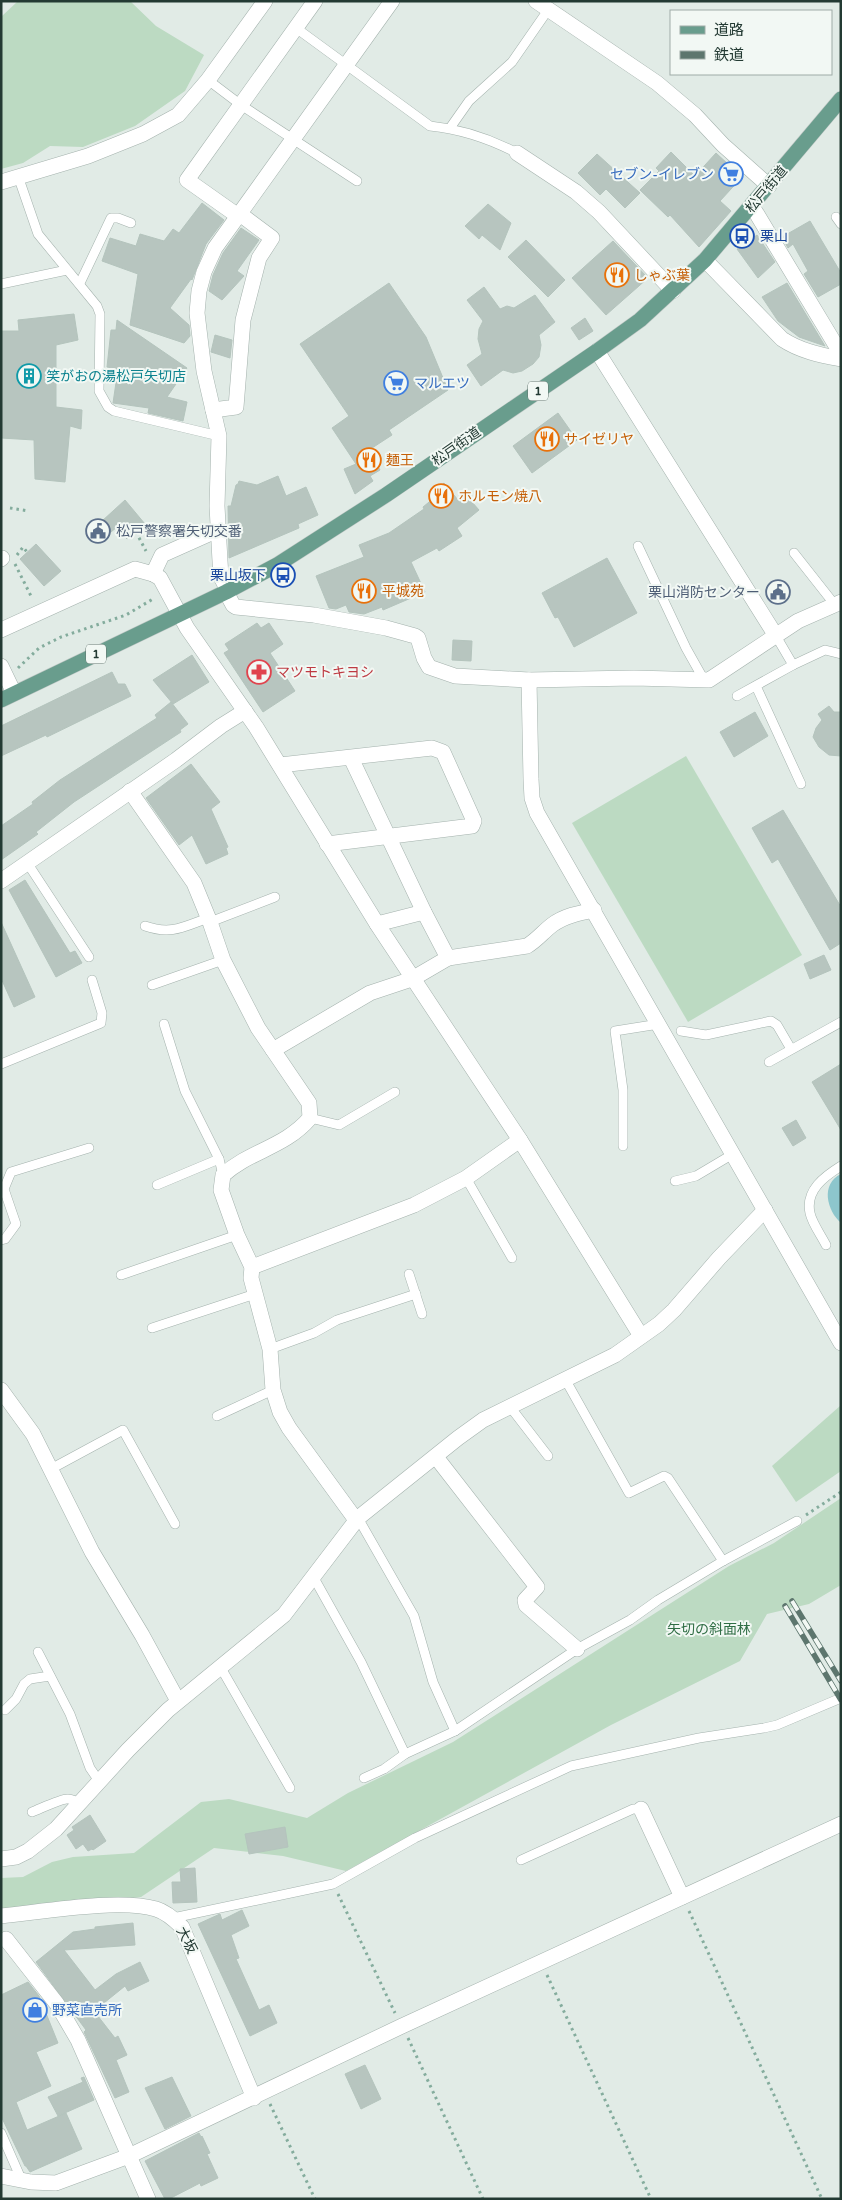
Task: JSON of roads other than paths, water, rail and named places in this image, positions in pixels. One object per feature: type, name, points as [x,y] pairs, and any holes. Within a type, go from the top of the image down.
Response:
[{"type":"main road","name":"松戸街道","points":[[8,697],[227,591],[307,546],[640,320],[705,260],[841,99]]},
{"type":"street","points":[[1,182],[88,156],[143,134],[178,115],[208,80],[265,1]]},
{"type":"street","points":[[213,410],[236,407],[243,320],[259,258],[272,238],[187,180],[315,1]]},
{"type":"street","points":[[392,1],[345,65],[294,141],[215,248],[204,272],[199,291],[196,314],[199,340],[219,436],[218,530],[221,577],[234,605],[236,607],[314,615],[386,628],[415,636],[418,638],[427,663],[435,671],[455,676],[530,680],[634,678],[709,680],[798,621],[838,603]]},
{"type":"street","points":[[542,5],[657,83],[695,114],[723,145],[768,186]]},
{"type":"street","points":[[517,153],[582,197],[599,212],[673,290]]},
{"type":"street","points":[[752,206],[841,354]]},
{"type":"street","points":[[705,260],[792,346],[815,354],[841,359]]},
{"type":"street","points":[[597,350],[776,636]]},
{"type":"street","points":[[153,574],[162,555],[218,530]]},
{"type":"street","points":[[1,630],[135,569],[160,578],[179,615],[280,765],[377,924],[520,1140],[641,1336]]},
{"type":"street","points":[[8,669],[8,697]]},
{"type":"street","points":[[530,680],[532,798],[537,813],[841,1344]]},
{"type":"street","points":[[1,881],[28,864],[220,726],[245,711]]},
{"type":"street","points":[[280,765],[432,748],[443,752],[474,821],[472,826],[327,844]]},
{"type":"street","points":[[351,758],[387,836],[448,958]]},
{"type":"street","points":[[130,791],[194,883],[223,960],[264,1041],[273,1050],[309,1103],[310,1118],[288,1139],[237,1163],[223,1175],[222,1190],[237,1235],[252,1267],[251,1278],[270,1349],[273,1390],[280,1412],[289,1428],[357,1519]]},
{"type":"street","points":[[273,1050],[370,993],[412,979],[448,958],[527,946],[536,941],[553,924],[572,914],[594,910]]},
{"type":"street","points":[[377,924],[424,912]]},
{"type":"street","points":[[252,1267],[414,1205],[466,1178],[520,1140]]},
{"type":"street","points":[[1,1859],[16,1857],[28,1851],[56,1829],[128,1750],[178,1701],[284,1615],[357,1519],[483,1420],[511,1408],[615,1355],[641,1336],[674,1310],[719,1258],[765,1210]]},
{"type":"street","points":[[1,1390],[33,1434],[49,1470],[92,1552],[142,1635],[178,1701]]},
{"type":"street","points":[[436,1457],[537,1588],[525,1600],[526,1605],[577,1649]]},
{"type":"street","points":[[641,1809],[682,1897]]},
{"type":"street","points":[[1,2176],[22,2181],[56,2183],[129,2156],[402,2026],[841,1824]]},
{"type":"street","name":"大坂","points":[[1,1916],[127,1905],[157,1909],[173,1918],[182,1927],[260,2095]]},
{"type":"street","points":[[6,1939],[57,2004],[78,2040],[148,2199]]},
{"type":"lane","points":[[450,128],[469,101],[512,62],[542,5]]},
{"type":"lane","points":[[296,28],[430,126],[450,128],[501,145],[517,153]]},
{"type":"lane","points":[[208,80],[241,105],[356,181]]},
{"type":"lane","points":[[18,176],[38,234],[97,306],[100,314],[99,391],[108,407],[114,411],[219,436]]},
{"type":"lane","points":[[80,283],[110,218],[118,218],[131,223]]},
{"type":"lane","points":[[1,284],[67,270]]},
{"type":"lane","points":[[638,546],[686,648],[704,680]]},
{"type":"lane","points":[[794,553],[838,603]]},
{"type":"lane","points":[[776,636],[793,665]]},
{"type":"lane","points":[[737,696],[793,665],[825,650],[841,654]]},
{"type":"lane","points":[[756,686],[801,784]]},
{"type":"lane","points":[[28,864],[89,957]]},
{"type":"lane","points":[[145,926],[160,931],[174,930],[276,897]]},
{"type":"lane","points":[[152,985],[223,960]]},
{"type":"lane","points":[[1,1064],[101,1023],[102,1014],[92,980]]},
{"type":"lane","points":[[681,1031],[706,1035],[771,1021],[777,1025],[791,1049]]},
{"type":"lane","points":[[769,1062],[841,1022]]},
{"type":"lane","points":[[164,1024],[185,1091],[219,1159],[223,1175]]},
{"type":"lane","points":[[624,1146],[623,1090],[615,1031],[659,1024]]},
{"type":"lane","points":[[310,1118],[339,1125],[395,1092]]},
{"type":"lane","points":[[1,1240],[5,1239],[16,1224],[4,1189],[11,1172],[90,1148]]},
{"type":"lane","points":[[675,1181],[696,1176],[733,1154]]},
{"type":"lane","points":[[157,1184],[219,1159]]},
{"type":"lane","points":[[826,1245],[810,1212],[811,1196],[820,1180],[841,1166]]},
{"type":"lane","points":[[466,1178],[512,1258]]},
{"type":"lane","points":[[122,1275],[237,1235]]},
{"type":"lane","points":[[409,1274],[422,1314]]},
{"type":"lane","points":[[152,1328],[255,1294]]},
{"type":"lane","points":[[270,1349],[314,1333],[337,1320],[416,1294]]},
{"type":"lane","points":[[565,1379],[629,1494],[664,1476],[668,1478],[723,1561]]},
{"type":"lane","points":[[217,1416],[273,1390]]},
{"type":"lane","points":[[511,1408],[548,1456]]},
{"type":"lane","points":[[49,1470],[123,1430],[175,1524]]},
{"type":"lane","points":[[357,1519],[414,1616],[433,1682],[455,1731]]},
{"type":"lane","points":[[364,1778],[384,1769],[405,1754],[455,1731],[577,1649],[630,1620],[658,1600],[723,1561],[797,1521]]},
{"type":"lane","points":[[314,1578],[361,1662],[405,1754]]},
{"type":"lane","points":[[38,1652],[70,1714],[90,1768],[99,1781]]},
{"type":"lane","points":[[221,1668],[290,1788]]},
{"type":"lane","points":[[5,1710],[16,1699],[24,1684],[30,1679],[50,1676]]},
{"type":"lane","points":[[173,1918],[333,1884],[423,1834],[571,1766],[699,1738],[777,1725],[841,1698]]},
{"type":"lane","points":[[32,1812],[50,1806],[60,1800],[68,1799],[80,1803]]},
{"type":"lane","points":[[521,1860],[633,1809],[641,1809]]},
{"type":"lane","points":[[1,2134],[22,2181]]},
{"type":"water","points":[[841,1174],[841,1223],[829,1205],[828,1191],[834,1178]]},
{"type":"railway","points":[[792,1601],[841,1681]]},
{"type":"railway","points":[[785,1606],[841,1700]]},
{"type":"place","name":"セブン-イレブン","points":[[731,174]]},
{"type":"place","name":"栗山","points":[[742,236]]},
{"type":"place","name":"しゃぶ葉","points":[[617,275]]},
{"type":"place","name":"笑がおの湯松戸矢切店","points":[[29,376]]},
{"type":"place","name":"マルエツ","points":[[396,383]]},
{"type":"place","name":"サイゼリヤ","points":[[547,439]]},
{"type":"place","name":"麺王","points":[[369,460]]},
{"type":"place","name":"ホルモン焼八","points":[[441,496]]},
{"type":"place","name":"松戸警察署矢切交番","points":[[98,531]]},
{"type":"place","name":"栗山坂下","points":[[283,575]]},
{"type":"place","name":"平城苑","points":[[364,591]]},
{"type":"place","name":"栗山消防センター","points":[[778,592]]},
{"type":"place","name":"マツモトキヨシ","points":[[259,672]]},
{"type":"place","name":"野菜直売所","points":[[35,2010]]},
{"type":"park label","name":"矢切の斜面林","points":[[709,1629]]}]
